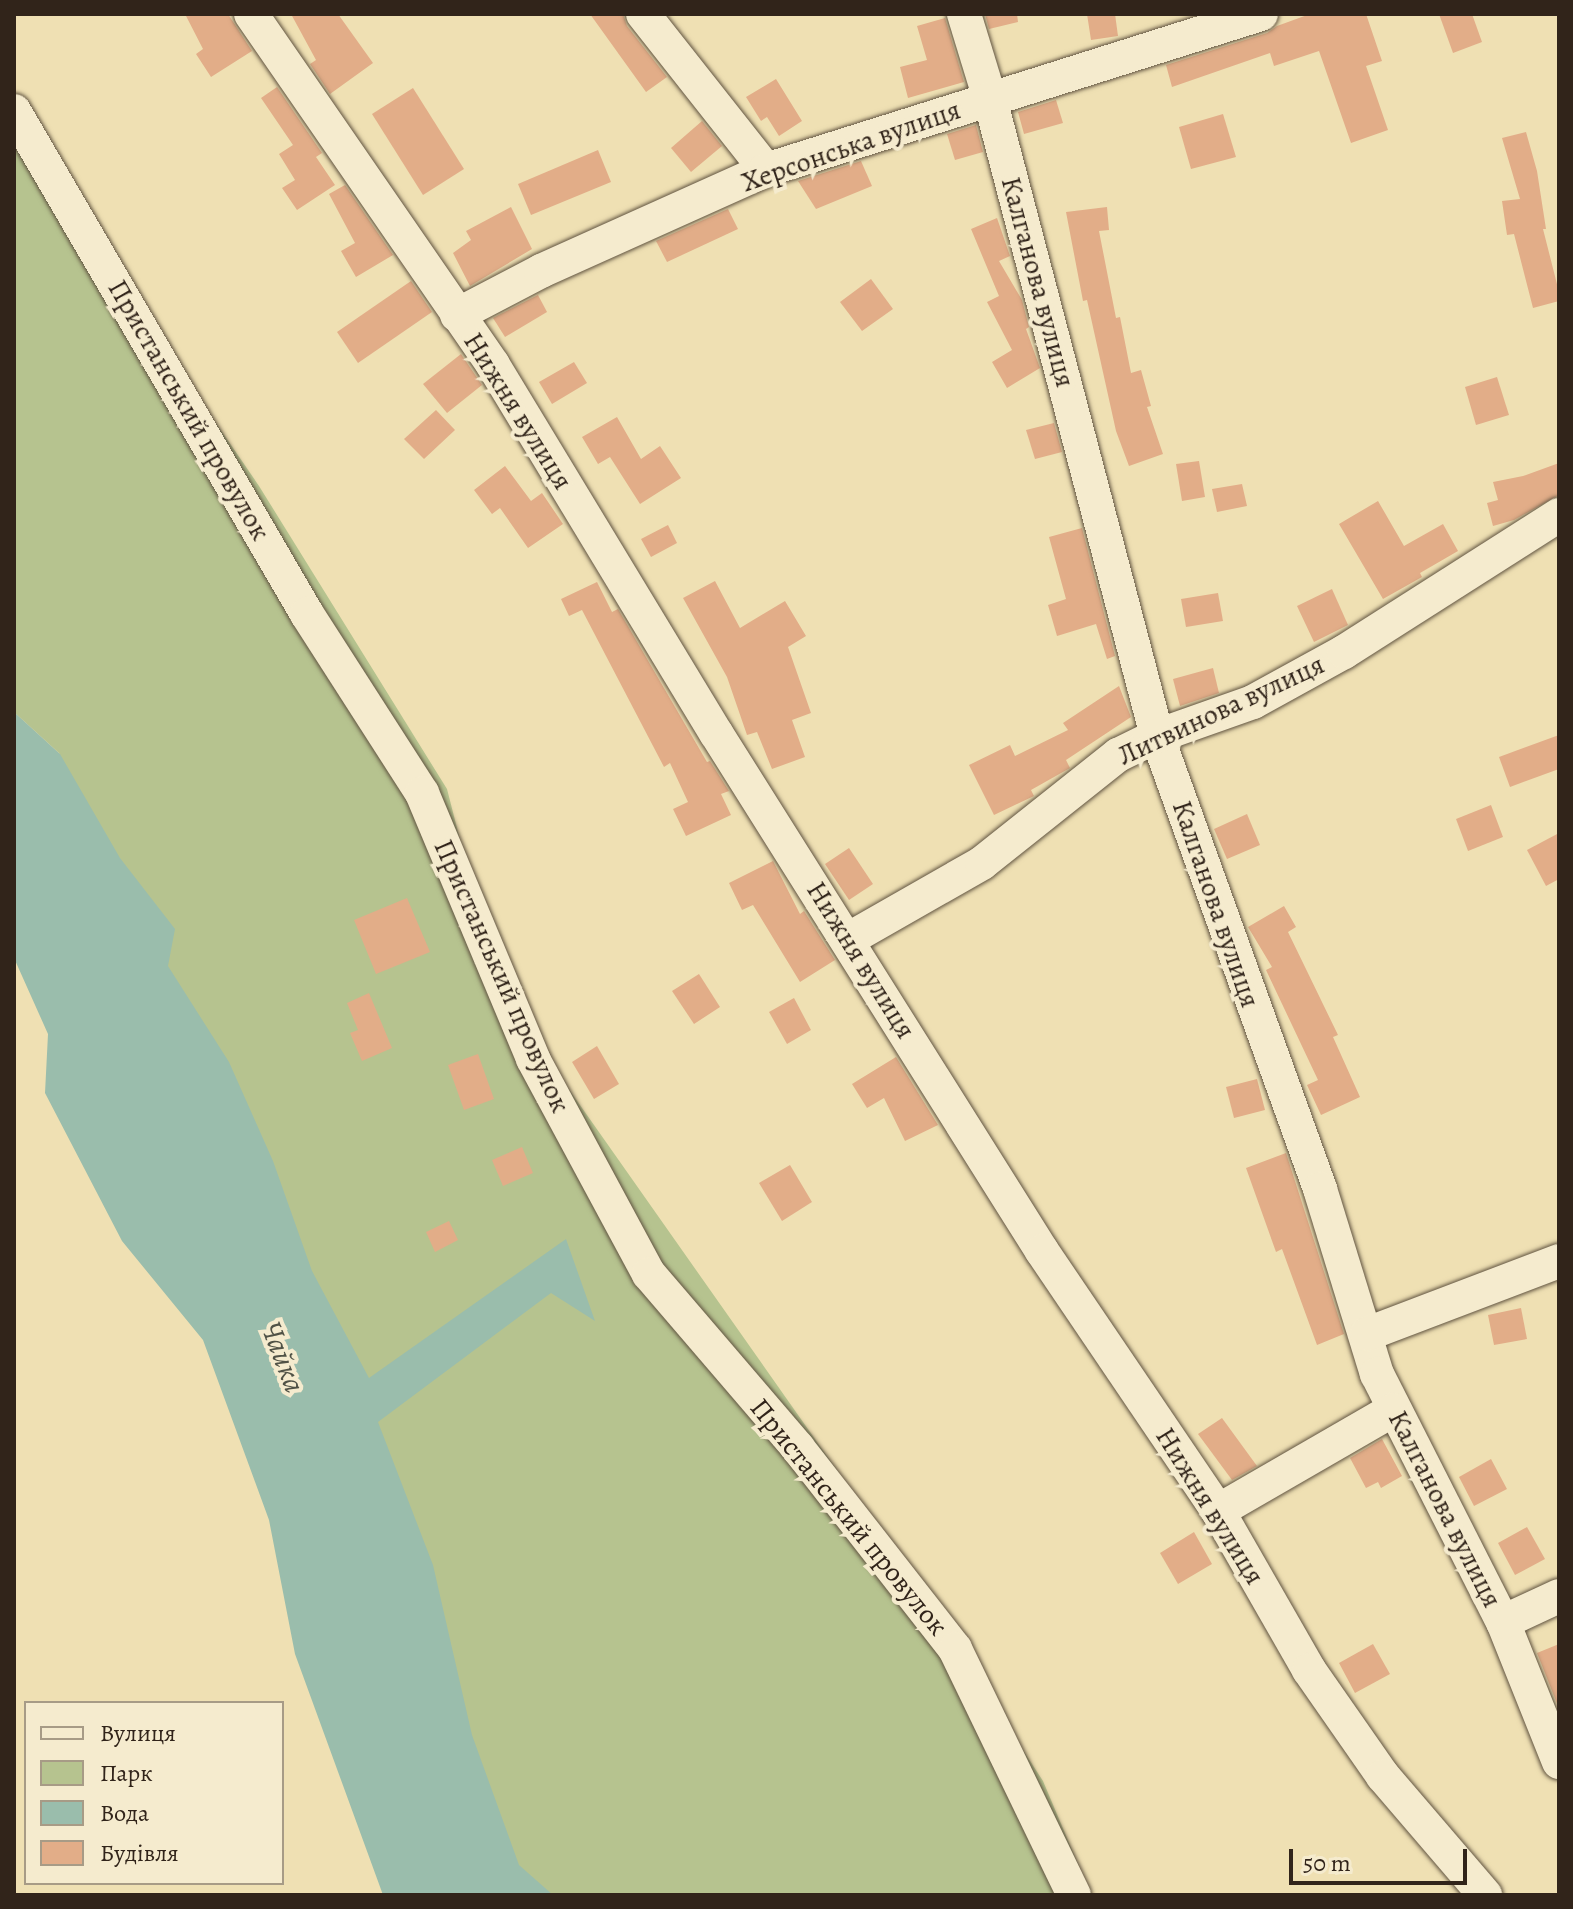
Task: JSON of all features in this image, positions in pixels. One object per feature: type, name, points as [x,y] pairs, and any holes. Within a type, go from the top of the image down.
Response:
[{"type":"street","name":"Нижня вулиця","points":[[251,14],[493,365],[716,733],[849,939],[1042,1251],[1218,1511],[1325,1693],[1383,1776],[1485,1895]]},
{"type":"street","points":[[643,14],[766,170]]},
{"type":"street","name":"Калганова вулиця","points":[[964,14],[990,99],[1157,736],[1320,1189],[1377,1374],[1503,1622],[1559,1762]]},
{"type":"street","name":"Херсонська вулиця","points":[[457,315],[541,271],[766,170],[1261,14]]},
{"type":"street","name":"Пристанський провулок","points":[[14,111],[307,614],[422,793],[533,1059],[649,1274],[798,1448],[955,1649],[1074,1895]]},
{"type":"street","name":"Литвинова вулиця","points":[[849,939],[982,863],[1118,755],[1157,736],[1253,702],[1279,688],[1344,652],[1559,515]]},
{"type":"street","points":[[1367,1334],[1559,1261]]},
{"type":"street","points":[[1218,1511],[1393,1410]]},
{"type":"street","points":[[1503,1622],[1559,1596]]},
{"type":"green space","points":[[14,128],[259,486],[447,789],[467,867],[556,1071],[905,1567],[1043,1781],[1091,1895],[466,1895],[59,753],[14,712]]},
{"type":"water","name":"Чайка","points":[[14,712],[60,754],[120,858],[175,929],[168,966],[229,1062],[273,1161],[312,1271],[369,1378],[566,1239],[595,1321],[551,1293],[378,1422],[433,1565],[472,1735],[519,1865],[553,1895],[383,1895],[295,1654],[269,1520],[203,1340],[122,1241],[45,1093],[48,1034],[14,958]]},
{"type":"building","points":[[185,14],[228,14],[252,51],[211,77],[196,54],[203,49]]},
{"type":"building","points":[[291,14],[338,14],[373,63],[330,94],[310,64],[316,60]]},
{"type":"building","points":[[590,14],[623,14],[627,26],[667,77],[646,92]]},
{"type":"building","points":[[985,14],[1017,14],[1018,22],[989,29]]},
{"type":"building","points":[[1087,14],[1115,14],[1118,36],[1091,40]]},
{"type":"building","points":[[1310,14],[1366,14],[1382,61],[1366,66],[1388,130],[1351,143],[1319,51],[1274,66],[1270,53],[1172,87],[1166,65],[1267,33]]},
{"type":"building","points":[[1439,14],[1472,14],[1482,42],[1453,53]]},
{"type":"building","points":[[945,18],[964,82],[908,98],[900,67],[927,60],[917,26]]},
{"type":"building","points":[[776,79],[802,121],[779,136],[767,117],[761,121],[746,97]]},
{"type":"building","points":[[277,87],[322,153],[316,157],[335,185],[297,210],[282,188],[295,180],[279,154],[293,145],[261,98]]},
{"type":"building","points":[[413,88],[464,169],[423,195],[372,114]]},
{"type":"building","points":[[1056,100],[1063,123],[1024,134],[1018,112]]},
{"type":"building","points":[[1223,114],[1236,157],[1191,169],[1179,127]]},
{"type":"building","points":[[702,121],[722,146],[691,172],[671,148]]},
{"type":"building","points":[[976,125],[983,152],[955,160],[947,134]]},
{"type":"building","points":[[1526,132],[1537,171],[1546,229],[1543,229],[1559,292],[1559,301],[1533,308],[1514,234],[1507,235],[1502,201],[1520,199],[1502,138]]},
{"type":"building","points":[[598,150],[611,182],[531,215],[518,184]]},
{"type":"building","points":[[861,161],[872,186],[816,209],[798,181]]},
{"type":"building","points":[[345,185],[393,255],[356,277],[341,251],[355,243],[329,194]]},
{"type":"building","points":[[511,207],[532,249],[470,286],[453,253],[471,240],[466,231]]},
{"type":"building","points":[[1107,207],[1109,230],[1099,231],[1116,318],[1120,317],[1131,373],[1141,370],[1151,406],[1147,407],[1163,454],[1129,466],[1116,431],[1087,300],[1083,301],[1066,212]]},
{"type":"building","points":[[728,209],[738,229],[667,262],[656,241]]},
{"type":"building","points":[[997,218],[1010,256],[999,261],[1022,300],[1029,327],[1026,329],[1040,368],[1007,388],[992,362],[1012,350],[987,302],[999,296],[971,229]]},
{"type":"building","points":[[871,279],[893,309],[862,331],[840,302]]},
{"type":"building","points":[[411,281],[432,312],[358,363],[337,332]]},
{"type":"building","points":[[538,295],[547,312],[505,337],[493,318]]},
{"type":"building","points":[[461,354],[482,385],[447,413],[423,384]]},
{"type":"building","points":[[574,362],[587,383],[552,404],[539,382]]},
{"type":"building","points":[[1497,377],[1509,415],[1476,425],[1465,387]]},
{"type":"building","points":[[436,410],[455,430],[424,459],[404,439]]},
{"type":"building","points":[[617,417],[641,459],[660,446],[681,478],[640,504],[610,457],[598,464],[582,437]]},
{"type":"building","points":[[1054,423],[1062,452],[1035,459],[1026,430]]},
{"type":"building","points":[[1199,461],[1205,497],[1182,501],[1176,464]]},
{"type":"building","points":[[1559,463],[1559,495],[1514,520],[1493,526],[1487,503],[1498,500],[1493,482],[1523,476]]},
{"type":"building","points":[[505,466],[531,501],[542,493],[563,524],[528,548],[500,508],[492,514],[474,490]]},
{"type":"building","points":[[1242,484],[1247,506],[1217,512],[1212,489]]},
{"type":"building","points":[[1378,501],[1404,546],[1443,524],[1458,551],[1420,573],[1422,577],[1383,599],[1339,524]]},
{"type":"building","points":[[668,525],[677,543],[651,557],[641,539]]},
{"type":"building","points":[[1082,528],[1115,656],[1107,659],[1096,624],[1057,636],[1048,605],[1066,599],[1049,537]]},
{"type":"building","points":[[715,581],[740,628],[785,601],[806,636],[788,647],[811,713],[792,720],[805,757],[772,769],[757,732],[747,735],[727,677],[683,598]]},
{"type":"building","points":[[597,582],[612,612],[618,609],[707,762],[710,761],[729,791],[721,794],[731,815],[686,836],[673,809],[688,802],[670,763],[664,767],[582,610],[569,616],[561,599]]},
{"type":"building","points":[[1332,589],[1348,625],[1314,642],[1297,606]]},
{"type":"building","points":[[1218,593],[1223,621],[1186,627],[1181,599]]},
{"type":"building","points":[[1213,668],[1219,693],[1180,706],[1173,679]]},
{"type":"building","points":[[1119,686],[1131,717],[1066,760],[1070,768],[1031,790],[1034,796],[994,815],[969,765],[1010,745],[1015,756],[1068,730],[1063,723]]},
{"type":"building","points":[[1559,735],[1559,769],[1510,787],[1499,757]]},
{"type":"building","points":[[1491,805],[1503,837],[1468,851],[1456,819]]},
{"type":"building","points":[[1247,814],[1260,845],[1227,859],[1214,829]]},
{"type":"building","points":[[1559,833],[1559,879],[1546,886],[1527,850]]},
{"type":"building","points":[[849,848],[873,884],[849,900],[825,864]]},
{"type":"building","points":[[773,861],[800,914],[804,911],[835,960],[800,982],[753,905],[742,910],[729,883]]},
{"type":"building","points":[[407,898],[430,952],[376,974],[354,920]]},
{"type":"building","points":[[1284,906],[1296,927],[1288,932],[1338,1035],[1333,1037],[1360,1097],[1321,1115],[1307,1085],[1318,1080],[1266,970],[1272,967],[1248,927]]},
{"type":"building","points":[[699,974],[720,1007],[694,1024],[672,991]]},
{"type":"building","points":[[369,993],[392,1048],[362,1061],[350,1033],[358,1030],[347,1003]]},
{"type":"building","points":[[794,998],[811,1030],[787,1044],[769,1012]]},
{"type":"building","points":[[597,1046],[619,1084],[594,1099],[572,1062]]},
{"type":"building","points":[[478,1054],[494,1099],[464,1110],[448,1065]]},
{"type":"building","points":[[896,1057],[938,1125],[905,1141],[884,1098],[867,1108],[852,1084]]},
{"type":"building","points":[[1257,1079],[1265,1110],[1234,1118],[1226,1087]]},
{"type":"building","points":[[522,1147],[533,1173],[503,1186],[492,1160]]},
{"type":"building","points":[[1286,1153],[1344,1334],[1317,1345],[1282,1249],[1276,1252],[1246,1168]]},
{"type":"building","points":[[790,1165],[812,1202],[782,1221],[759,1183]]},
{"type":"building","points":[[449,1221],[458,1240],[435,1252],[426,1232]]},
{"type":"building","points":[[1521,1308],[1527,1339],[1494,1345],[1488,1315]]},
{"type":"building","points":[[1222,1418],[1257,1466],[1232,1480],[1198,1434]]},
{"type":"building","points":[[1382,1439],[1402,1476],[1381,1488],[1378,1482],[1366,1488],[1350,1458]]},
{"type":"building","points":[[1491,1459],[1507,1489],[1474,1506],[1459,1477]]},
{"type":"building","points":[[1527,1527],[1545,1559],[1515,1575],[1498,1543]]},
{"type":"building","points":[[1194,1532],[1212,1564],[1178,1584],[1160,1553]]},
{"type":"building","points":[[1373,1644],[1390,1674],[1355,1693],[1339,1663]]},
{"type":"building","points":[[1559,1644],[1559,1705],[1558,1706],[1537,1653]]}]
